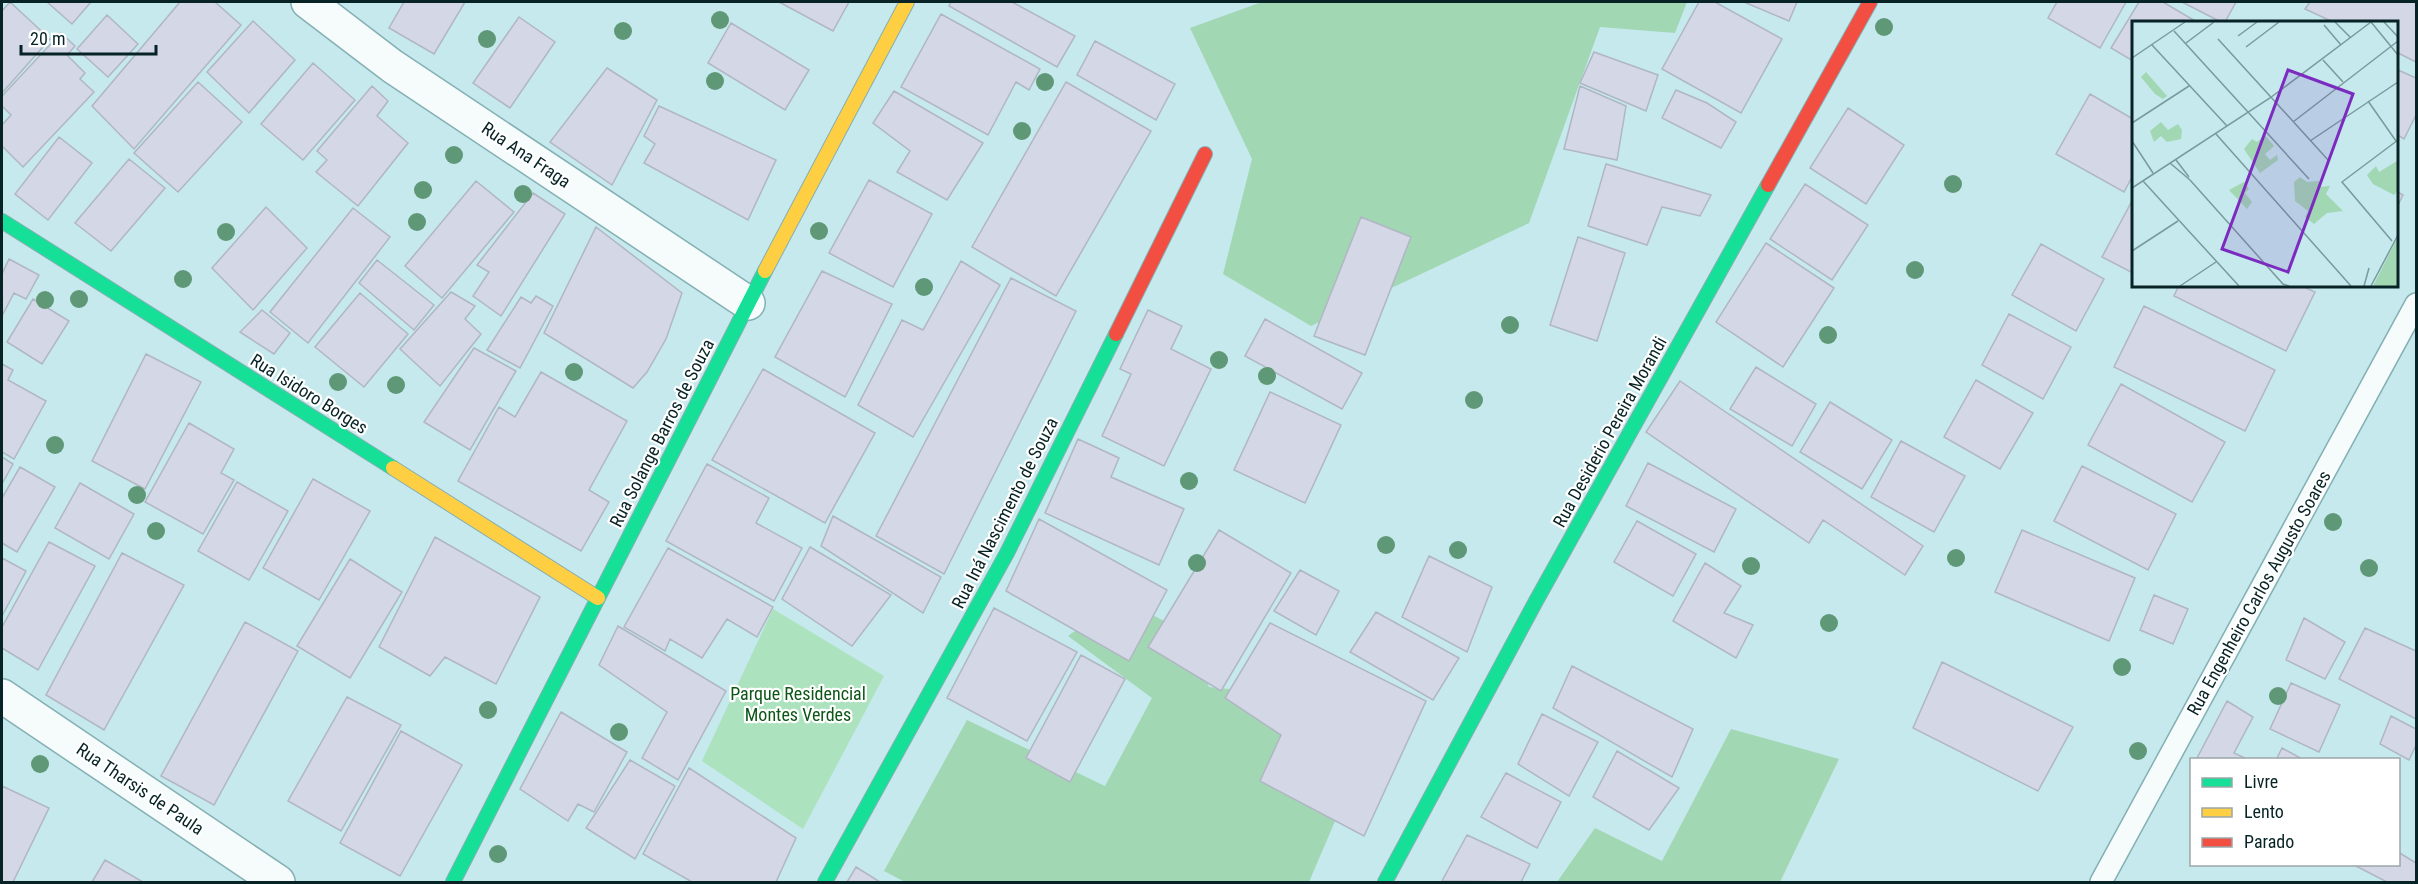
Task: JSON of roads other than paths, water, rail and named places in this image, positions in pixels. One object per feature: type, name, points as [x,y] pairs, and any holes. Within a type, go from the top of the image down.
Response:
[{"type":"street","name":"Rua Ana Fraga","points":[[308,2],[392,66],[748,303]]},
{"type":"street","name":"Rua Solange Barros de Souza","points":[[453,882],[748,303],[907,2]]},
{"type":"street","name":"Rua Desiderio Pereira Morandi","points":[[1385,882],[1536,601],[1870,2]]},
{"type":"street","name":"Rua Iná Nascimento de Souza","points":[[825,882],[1007,553],[1205,154]]},
{"type":"street","name":"Rua Isidoro Borges","points":[[2,221],[598,598]]},
{"type":"street","name":"Rua Tharsis de Paula","points":[[2,696],[278,882]]},
{"type":"lane","name":"Rua Engenheiro Carlos Augusto Soares","points":[[2101,882],[2416,304]]},
{"type":"park label","name":"Parque Residencial Montes Verdes","points":[[798,704]]}]
